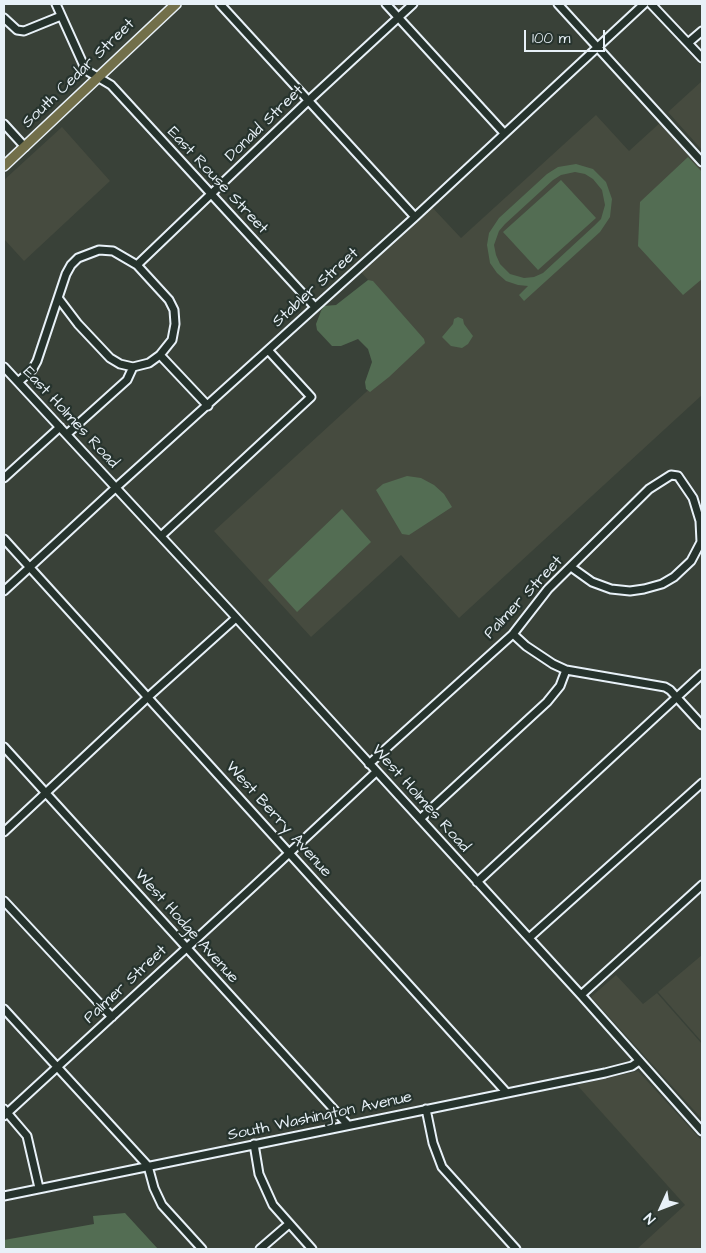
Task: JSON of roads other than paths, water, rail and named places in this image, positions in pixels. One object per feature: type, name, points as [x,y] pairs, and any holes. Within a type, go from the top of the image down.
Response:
[{"type":"main road","name":"South Cedar Street","points":[[4,166],[176,4]]},
{"type":"street","name":"East Rouse Street","points":[[56,4],[84,66],[97,77],[111,85],[315,307]]},
{"type":"street","points":[[220,4],[415,217]]},
{"type":"street","points":[[386,4],[504,133]]},
{"type":"street","name":"Donald Street","points":[[137,265],[308,101],[413,4]]},
{"type":"street","points":[[558,4],[702,162]]},
{"type":"street","name":"Stabler Street","points":[[4,590],[415,217],[644,4]]},
{"type":"street","points":[[651,4],[702,58]]},
{"type":"street","points":[[4,18],[17,30],[24,31],[31,30],[61,16]]},
{"type":"street","points":[[688,43],[702,30]]},
{"type":"street","points":[[4,124],[25,147]]},
{"type":"street","points":[[18,382],[32,370],[37,361],[66,274],[71,265],[78,258],[99,250],[113,251],[137,265],[169,300],[174,310],[175,324],[172,340],[160,355],[148,363],[133,367],[120,364],[110,358],[78,324],[59,299]]},
{"type":"street","points":[[161,536],[311,397],[268,350]]},
{"type":"street","points":[[160,355],[208,406]]},
{"type":"street","name":"East Holmes Road","points":[[4,367],[116,488]]},
{"type":"street","points":[[67,434],[127,380],[133,367]]},
{"type":"street","points":[[4,478],[60,427]]},
{"type":"street","name":"Palmer Street","points":[[369,764],[513,634],[548,589],[649,489],[671,475],[678,476],[693,498],[697,509],[702,542]]},
{"type":"street","name":"West Holmes Road","points":[[116,488],[581,995],[702,1132]]},
{"type":"street","name":"West Berry Avenue","points":[[4,539],[506,1092]]},
{"type":"street","points":[[571,567],[592,582],[611,590],[630,591],[644,589],[662,584],[674,577],[691,561],[702,542]]},
{"type":"street","points":[[4,832],[147,698],[236,618]]},
{"type":"street","points":[[513,634],[526,646],[553,664],[566,670],[665,687],[702,725]]},
{"type":"street","points":[[420,819],[547,702],[560,686],[566,670]]},
{"type":"street","points":[[477,882],[702,674]]},
{"type":"street","name":"West Hodge Avenue","points":[[4,747],[348,1125]]},
{"type":"street","name":"Palmer Street","points":[[5,1113],[58,1067],[376,772]]},
{"type":"street","points":[[529,938],[702,782]]},
{"type":"street","points":[[581,995],[702,885]]},
{"type":"street","points":[[4,901],[112,1017]]},
{"type":"street","points":[[4,1009],[148,1166],[154,1188],[162,1205],[202,1249]]},
{"type":"street","name":"South Washington Avenue","points":[[4,1196],[605,1073],[632,1066],[639,1061]]},
{"type":"street","points":[[426,1109],[433,1144],[442,1167],[516,1249]]},
{"type":"street","points":[[5,1113],[27,1136],[39,1188]]},
{"type":"street","points":[[254,1144],[259,1174],[273,1205],[312,1249]]},
{"type":"street","points":[[260,1249],[289,1224]]}]
